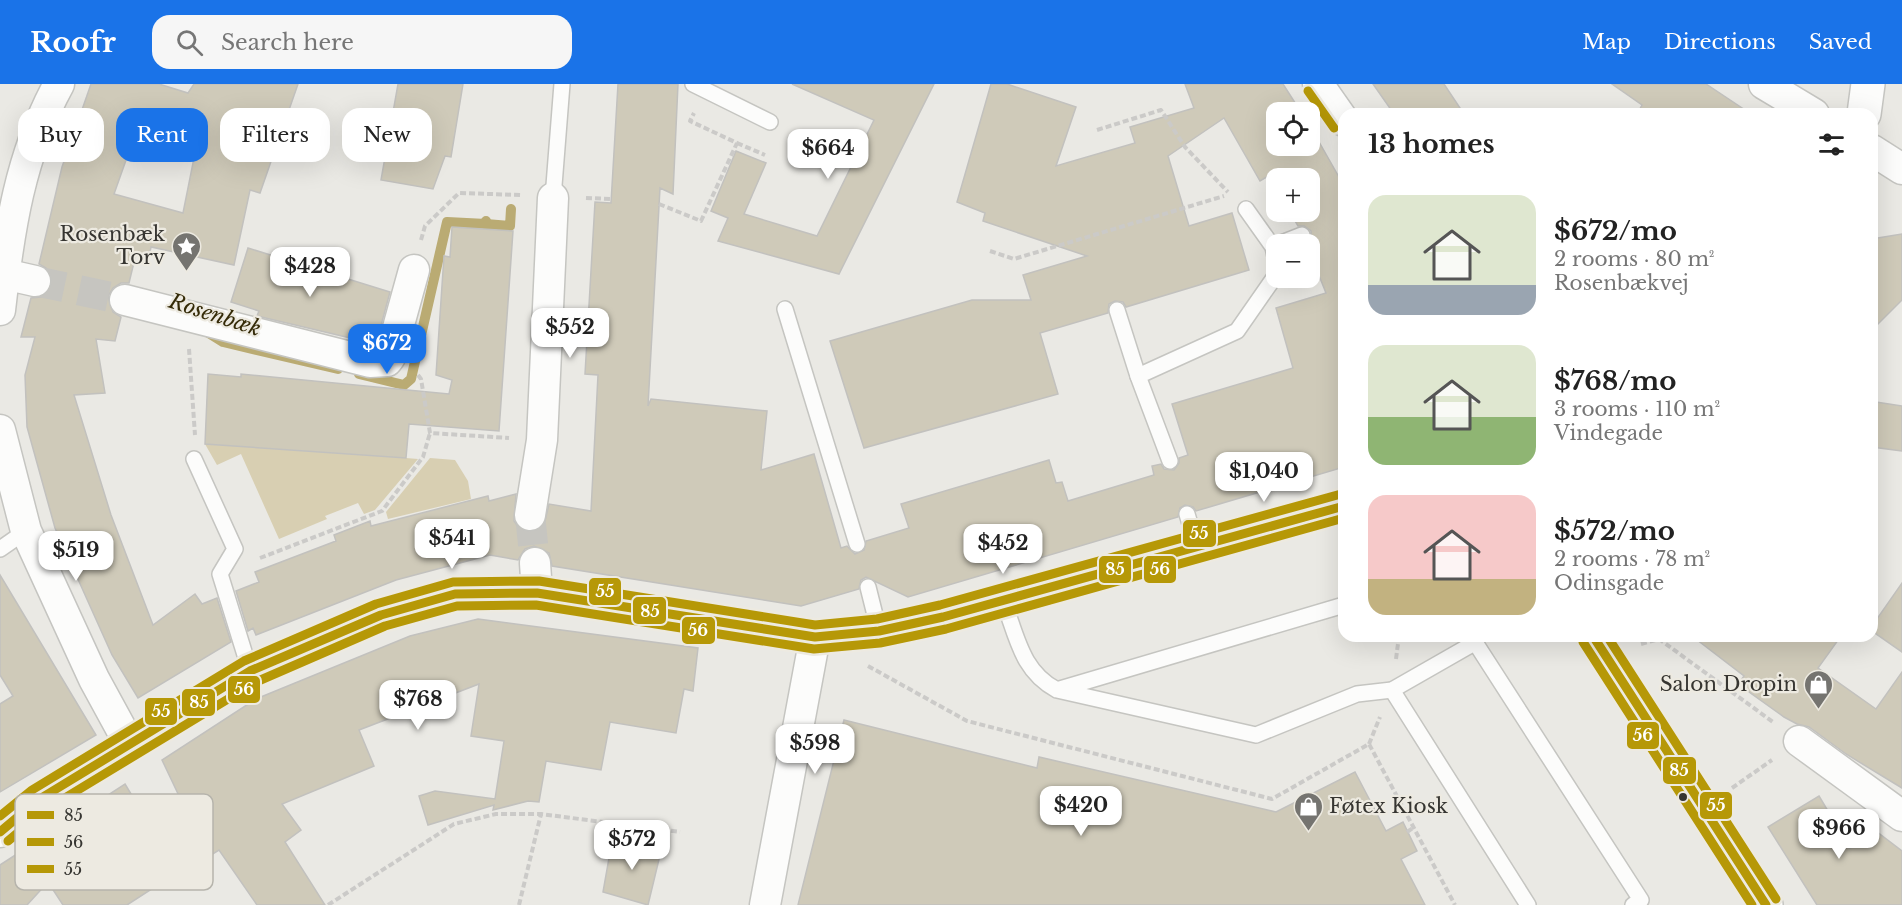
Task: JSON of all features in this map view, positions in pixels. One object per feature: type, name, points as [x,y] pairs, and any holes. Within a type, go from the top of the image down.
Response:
[{"type":"main road","points":[[1865,108],[1868,84]]},
{"type":"main road","points":[[1599,645],[1766,905]]},
{"type":"street","points":[[0,309],[8,212],[39,119],[58,84]]},
{"type":"street","points":[[1317,84],[1338,113]]},
{"type":"street","points":[[1764,84],[1804,108]]},
{"type":"street","points":[[1878,154],[1902,169]]},
{"type":"street","points":[[530,515],[542,440],[539,197]]},
{"type":"street","points":[[126,300],[370,362],[387,361],[417,258]]},
{"type":"street","points":[[4,274],[35,281]]},
{"type":"street","points":[[0,430],[27,531],[94,679],[130,745]]},
{"type":"street","points":[[48,794],[250,671],[381,615],[455,594],[537,593],[815,637],[879,631],[1003,600],[1338,508]]},
{"type":"street","points":[[536,563],[537,593]]},
{"type":"street","points":[[765,905],[815,637]]},
{"type":"street","points":[[1799,741],[1902,816]]},
{"type":"street","points":[[0,832],[15,819]]},
{"type":"lane","points":[[539,197],[562,84]]},
{"type":"lane","points":[[699,87],[770,122]]},
{"type":"lane","points":[[1246,209],[1266,236]]},
{"type":"lane","points":[[1138,376],[1237,331],[1267,288]]},
{"type":"lane","points":[[785,309],[856,543]]},
{"type":"lane","points":[[1117,310],[1138,376],[1170,461]]},
{"type":"lane","points":[[194,459],[235,549],[220,574],[250,671]]},
{"type":"lane","points":[[1187,514],[1197,547]]},
{"type":"lane","points":[[0,549],[27,531]]},
{"type":"lane","points":[[867,587],[879,631]]},
{"type":"lane","points":[[1003,600],[1027,664],[1041,681],[1057,690],[1256,735],[1357,694],[1392,690],[1469,642]]},
{"type":"lane","points":[[1057,690],[1338,607]]},
{"type":"lane","points":[[1476,642],[1641,900],[1633,905]]},
{"type":"lane","points":[[1392,690],[1528,905]]},
{"type":"path","points":[[699,87],[690,121],[765,155]]},
{"type":"path","points":[[990,251],[1014,259],[1230,194],[1185,147],[1161,110],[1097,130]]},
{"type":"path","points":[[659,204],[701,221],[737,143]]},
{"type":"path","points":[[417,258],[424,226],[459,193],[539,197]]},
{"type":"path","points":[[187,314],[195,429]]},
{"type":"path","points":[[220,574],[382,511],[423,457],[430,433],[421,379],[390,357]]},
{"type":"path","points":[[430,433],[542,440]]},
{"type":"path","points":[[1599,645],[1629,642]]},
{"type":"path","points":[[1663,642],[1799,741],[1704,807]]},
{"type":"path","points":[[866,665],[967,721],[1272,799],[1369,744],[1455,905]]},
{"type":"path","points":[[328,905],[454,824],[496,814],[541,814],[680,832]]},
{"type":"path","points":[[519,905],[541,814]]},
{"type":"path","points":[[1407,832],[1413,828]]},
{"type":"shaded area","points":[[205,444],[418,459],[375,510],[364,514],[358,503],[325,516],[327,519],[279,539],[241,454],[217,465]]},
{"type":"shaded area","points":[[430,458],[455,460],[468,481],[471,499],[388,519],[386,512]]},
{"type":"building","points":[[91,84],[159,84],[188,93],[194,84],[298,84],[290,108],[220,108],[220,162],[271,162],[260,193],[250,190],[234,265],[151,247],[149,257],[136,254],[129,283],[121,283],[113,288],[108,296],[113,312],[121,317],[115,341],[96,339],[105,393],[74,395],[111,515],[153,625],[195,594],[202,604],[217,598],[231,642],[138,698],[112,655],[55,528],[27,427],[25,375],[35,337],[21,337],[31,298],[41,297],[52,285],[51,275],[39,264],[64,162],[104,162],[104,108],[83,108]]},
{"type":"building","points":[[398,84],[463,84],[451,157],[445,156],[433,189],[381,180],[384,162],[432,162],[432,108],[394,108]]},
{"type":"building","points":[[618,84],[678,84],[673,194],[660,188],[648,406],[651,399],[767,411],[761,470],[814,454],[841,548],[847,546],[855,554],[864,550],[866,541],[909,528],[901,504],[1049,460],[1056,483],[1062,482],[1068,501],[1154,475],[1152,466],[1161,464],[1164,469],[1174,470],[1179,463],[1179,458],[1188,455],[1172,404],[1293,368],[1276,308],[1326,293],[1320,278],[1320,234],[1311,234],[1311,231],[1304,226],[1298,226],[1296,222],[1320,222],[1320,168],[1266,168],[1266,177],[1260,181],[1224,118],[1168,156],[1189,226],[1232,213],[1249,270],[1126,307],[1123,302],[1115,301],[1109,304],[1108,313],[1040,333],[1058,394],[864,448],[830,341],[972,300],[1031,300],[1023,275],[1087,256],[983,221],[985,213],[957,202],[991,84],[1007,84],[1076,107],[1056,166],[1135,143],[1130,127],[1194,108],[1185,84],[1283,84],[1295,102],[1266,102],[1266,156],[1320,156],[1320,144],[1338,175],[1338,469],[1196,511],[1193,507],[1185,505],[1180,508],[1178,517],[908,597],[866,577],[861,580],[859,589],[801,606],[552,566],[549,553],[534,546],[525,549],[518,560],[490,555],[396,580],[256,635],[253,628],[248,631],[236,591],[259,582],[255,572],[336,541],[334,535],[370,521],[371,526],[488,496],[489,501],[516,494],[514,521],[519,528],[527,532],[536,531],[544,525],[549,504],[591,511],[598,375],[585,374],[595,202],[611,203]]},
{"type":"building","points":[[792,84],[934,84],[839,274],[718,241],[728,218],[711,211],[736,151],[766,163],[744,214],[817,236],[874,120]]},
{"type":"building","points":[[1373,84],[1444,84],[1460,108],[1390,108]]},
{"type":"building","points":[[1612,84],[1706,84],[1742,108],[1640,108],[1642,105]]},
{"type":"building","points":[[452,227],[513,231],[499,431],[409,424],[406,458],[205,444],[208,374],[241,377],[241,374],[449,394],[452,380],[436,375],[444,256],[450,257]]},
{"type":"building","points":[[1902,234],[1902,300],[1878,324],[1878,238]]},
{"type":"building","points":[[248,248],[390,292],[376,344],[257,316],[259,311],[231,302]]},
{"type":"building","points":[[1878,402],[1902,406],[1902,451],[1878,448]]},
{"type":"building","points":[[0,575],[96,735],[0,792],[0,704],[13,696],[0,675]]},
{"type":"building","points":[[1902,583],[1902,652],[1878,635],[1878,617]]},
{"type":"building","points":[[478,619],[698,648],[693,691],[684,689],[676,733],[610,722],[601,770],[546,761],[539,802],[528,801],[493,810],[494,805],[428,825],[419,796],[435,791],[495,799],[504,741],[471,736],[479,684],[359,730],[374,766],[282,804],[301,830],[285,842],[325,905],[257,905],[219,850],[213,854],[213,794],[178,794],[162,760],[256,699],[410,636]]},
{"type":"building","points":[[1700,642],[1837,642],[1818,668],[1876,709],[1902,672],[1902,788],[1846,754],[1809,727],[1784,717],[1738,684],[1744,676]]},
{"type":"building","points":[[844,720],[1037,768],[1039,757],[1276,812],[1355,772],[1386,831],[1403,822],[1417,851],[1401,859],[1425,905],[798,905]]},
{"type":"building","points":[[125,784],[131,794],[110,794]]},
{"type":"building","points":[[1819,796],[1850,848],[1877,832],[1902,851],[1902,905],[1817,905],[1768,827]]},
{"type":"building","points":[[612,841],[662,847],[648,905],[603,892]]},
{"type":"building","points":[[15,855],[15,890],[41,890],[27,905],[0,905],[0,865]]},
{"type":"building","points":[[53,890],[150,890],[127,905],[63,905]]},
{"type":"waterway","points":[[486,224],[510,226],[511,209]]},
{"type":"waterway","name":"Rosenbæk","points":[[359,374],[404,385],[411,379],[447,222],[486,224],[486,221]]},
{"type":"waterway","name":"Rosenbæk","points":[[207,332],[223,342],[338,369]]},
{"type":"tunnel","points":[[35,281],[125,300]]},
{"type":"tunnel","points":[[530,515],[535,563]]},
{"type":"transit line","name":"56","points":[[1308,91],[1334,128]]},
{"type":"transit line","name":"55","points":[[27,794],[244,661],[376,604],[453,582],[539,581],[815,625],[877,619],[940,605],[1338,495]]},
{"type":"transit line","name":"85","points":[[48,794],[250,671],[381,615],[455,594],[537,593],[815,637],[879,631],[943,617],[1338,508]]},
{"type":"transit line","name":"56","points":[[71,794],[256,682],[385,626],[457,606],[536,605],[814,649],[880,643],[946,629],[1338,520]]},
{"type":"transit line","name":"56","points":[[1583,642],[1752,905]]},
{"type":"transit line","name":"85","points":[[1597,642],[1766,905]]},
{"type":"transit line","name":"55","points":[[1611,642],[1776,899]]},
{"type":"transit line","name":"55","points":[[0,816],[15,804]]},
{"type":"transit line","name":"85","points":[[0,832],[15,819]]},
{"type":"transit line","name":"56","points":[[8,841],[15,835]]},
{"type":"place","name":"Rosenbæk Torv","points":[[186,272]]},
{"type":"place","name":"Salon Dropin","points":[[1818,710]]},
{"type":"place","name":"Føtex Kiosk","points":[[1308,832]]}]
